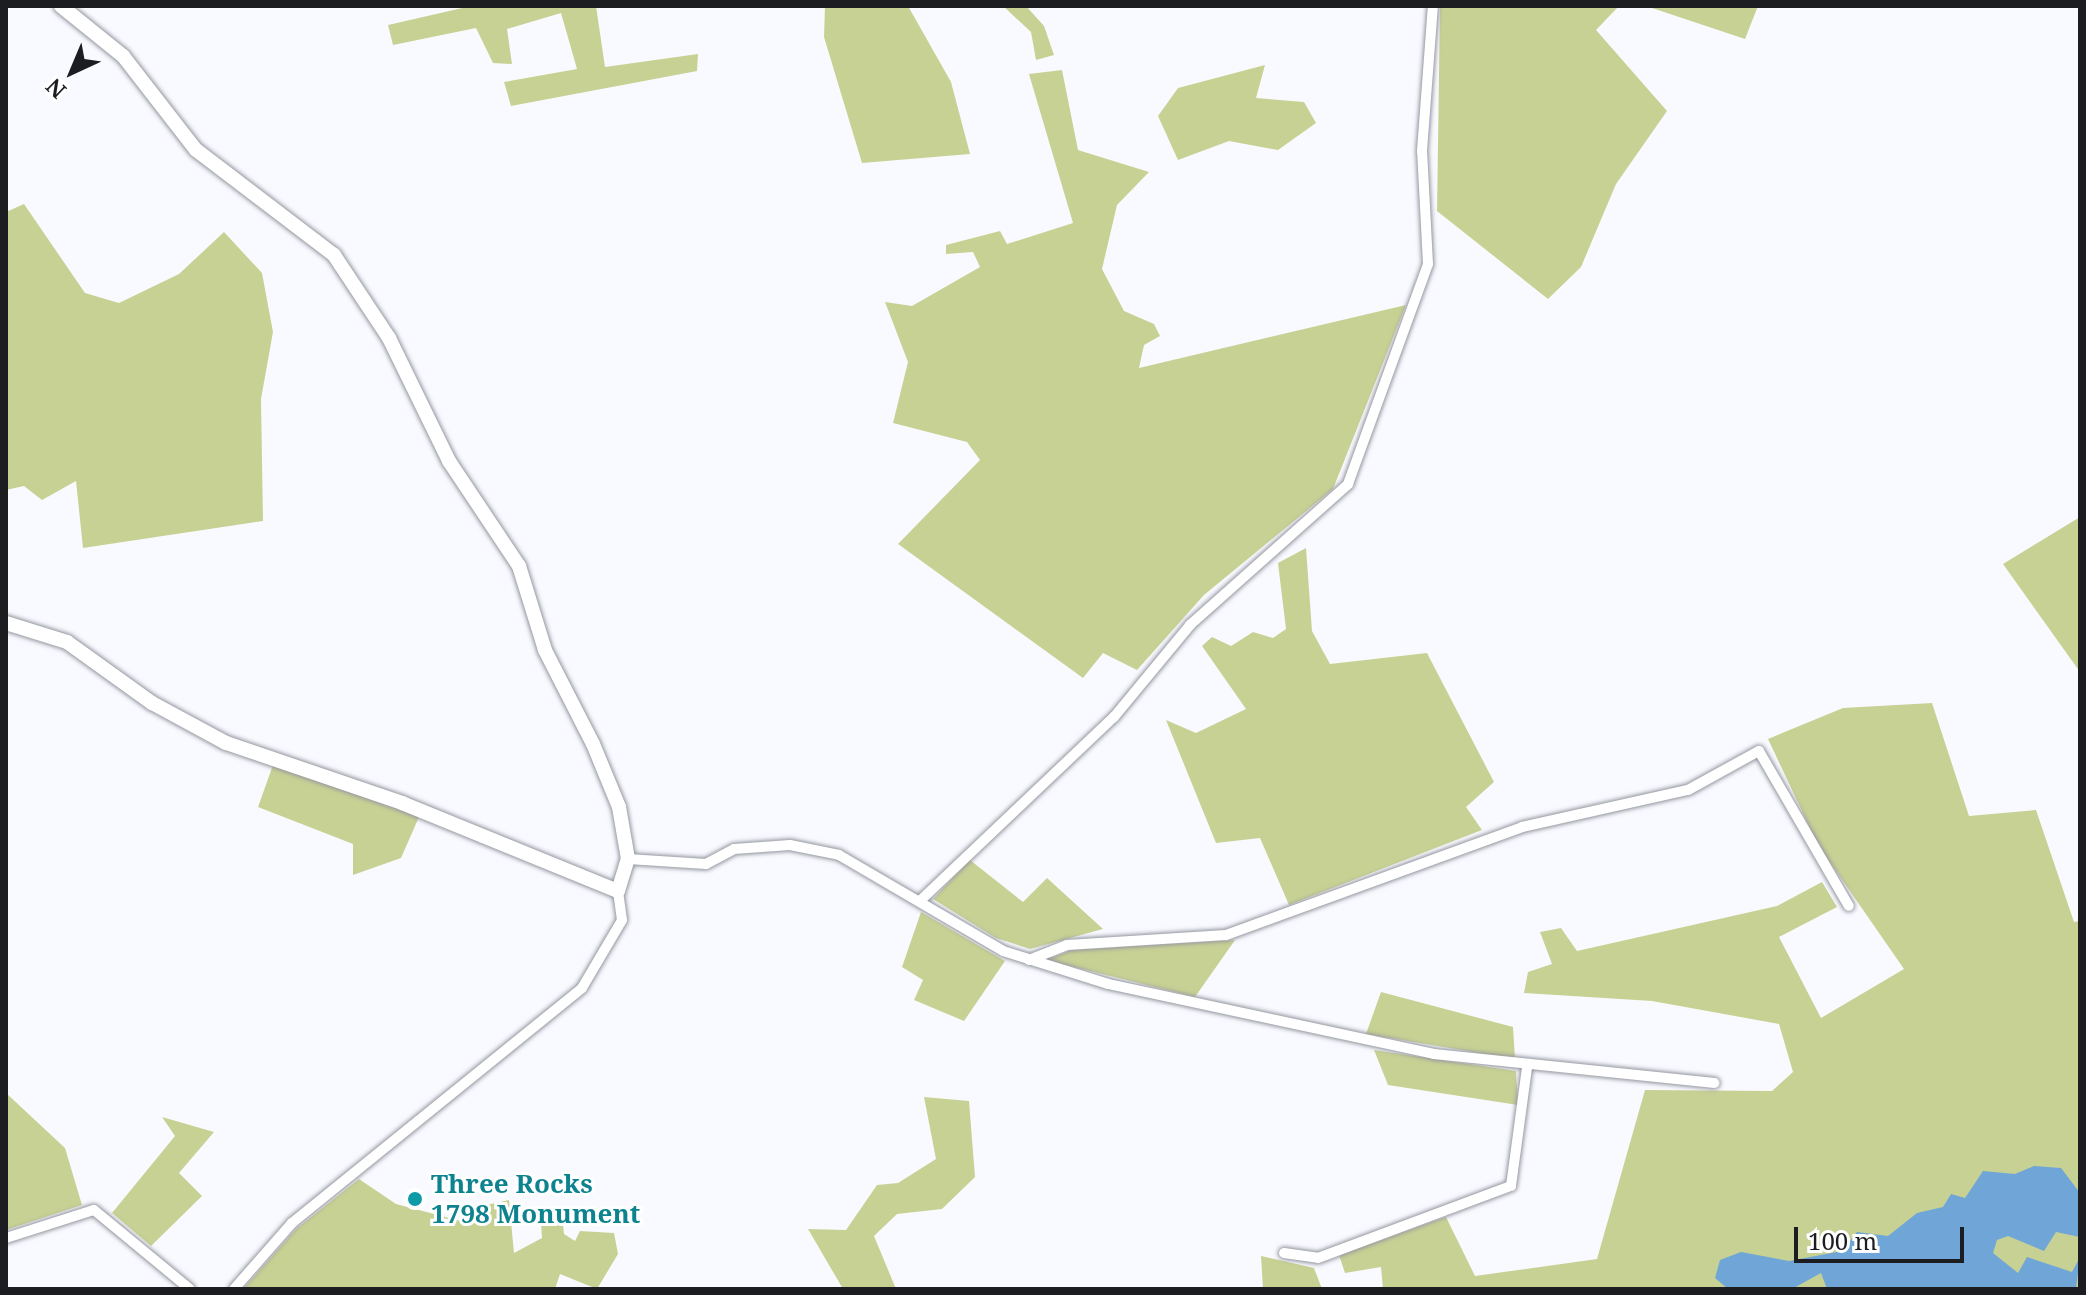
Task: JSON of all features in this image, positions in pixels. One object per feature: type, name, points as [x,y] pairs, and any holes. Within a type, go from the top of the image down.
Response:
[{"type":"street","points":[[61,6],[123,56],[196,150],[334,255],[363,297],[449,461],[519,566],[545,650],[619,807],[628,859],[618,891],[622,920],[582,988],[292,1223],[234,1289]]},
{"type":"street","points":[[922,899],[1114,717],[1190,625],[1348,484],[1428,264],[1422,151],[1433,6]]},
{"type":"street","points":[[6,623],[67,642],[152,703],[226,743],[402,803],[618,891]]},
{"type":"street","points":[[1029,960],[1067,945],[1226,935],[1522,827],[1688,790],[1759,751],[1849,906]]},
{"type":"street","points":[[628,859],[706,864],[734,849],[790,845],[839,855],[922,899],[1003,951],[1029,960],[1259,1019],[1527,1067],[1715,1083]]},
{"type":"street","points":[[1284,1253],[1318,1258],[1511,1186],[1527,1067]]},
{"type":"street","points":[[6,1238],[94,1210],[190,1289]]},
{"type":"green space","points":[[471,6],[596,6],[605,67],[698,54],[697,71],[511,106],[504,82],[577,69],[561,13],[507,29],[512,64],[493,63],[476,28],[393,45],[388,25]]},
{"type":"green space","points":[[825,6],[908,6],[951,82],[970,154],[862,163],[824,37]]},
{"type":"green space","points":[[1003,6],[1026,6],[1044,26],[1054,55],[1036,60],[1031,32]]},
{"type":"green space","points":[[1440,6],[1619,6],[1596,30],[1667,111],[1616,184],[1581,267],[1548,299],[1437,211]]},
{"type":"green space","points":[[1646,6],[1758,6],[1745,39]]},
{"type":"green space","points":[[1265,65],[1256,98],[1304,102],[1316,123],[1278,150],[1229,141],[1178,160],[1158,116],[1178,88]]},
{"type":"green space","points":[[1062,70],[1078,150],[1149,172],[1117,205],[1102,269],[1124,311],[1154,324],[1160,336],[1144,345],[1139,368],[1406,305],[1333,489],[1204,595],[1137,670],[1103,653],[1083,678],[898,544],[980,460],[967,442],[893,423],[908,362],[885,302],[912,306],[980,267],[973,252],[946,254],[946,245],[1000,231],[1007,244],[1073,223],[1029,74]]},
{"type":"green space","points":[[24,204],[85,293],[119,303],[179,274],[224,232],[262,273],[273,332],[261,399],[263,521],[83,548],[76,481],[42,500],[24,486],[6,490],[6,212]]},
{"type":"green space","points":[[2080,517],[2080,672],[2003,564]]},
{"type":"green space","points":[[1306,548],[1312,631],[1330,664],[1427,653],[1494,782],[1466,807],[1482,830],[1289,905],[1260,838],[1216,843],[1166,720],[1196,733],[1246,709],[1202,646],[1212,637],[1231,646],[1253,632],[1273,638],[1286,629],[1278,563]]},
{"type":"green space","points":[[1932,703],[1969,816],[2036,810],[2074,922],[2080,921],[2080,1289],[1383,1289],[1381,1267],[1345,1273],[1339,1255],[1446,1217],[1475,1276],[1597,1259],[1645,1090],[1772,1091],[1793,1072],[1779,1024],[1652,1001],[1524,993],[1528,972],[1552,964],[1540,932],[1561,928],[1577,951],[1777,906],[1822,882],[1837,907],[1779,937],[1821,1018],[1904,969],[1818,845],[1768,739],[1843,708]]},
{"type":"green space","points":[[273,765],[419,817],[401,858],[353,875],[353,844],[258,807]]},
{"type":"green space","points":[[970,860],[1023,902],[1047,878],[1103,929],[1030,949],[996,938],[933,899]]},
{"type":"green space","points":[[921,912],[1005,961],[964,1021],[914,1000],[923,980],[902,967]]},
{"type":"green space","points":[[1235,940],[1195,997],[1046,960],[1072,950]]},
{"type":"green space","points":[[1381,992],[1513,1027],[1515,1059],[1366,1034]]},
{"type":"green space","points":[[1374,1050],[1516,1071],[1518,1105],[1388,1085]]},
{"type":"green space","points":[[6,1093],[65,1148],[82,1205],[6,1230]]},
{"type":"green space","points":[[924,1097],[969,1101],[975,1177],[942,1209],[897,1214],[874,1236],[896,1289],[843,1289],[808,1229],[846,1230],[877,1185],[898,1183],[936,1159]]},
{"type":"green space","points":[[162,1117],[214,1132],[179,1173],[202,1196],[151,1246],[112,1213],[175,1136]]},
{"type":"green space","points":[[359,1179],[396,1204],[461,1221],[477,1207],[509,1200],[514,1253],[542,1238],[540,1209],[562,1215],[564,1234],[575,1241],[580,1231],[614,1233],[618,1254],[597,1289],[560,1274],[555,1289],[243,1289],[296,1229]]},
{"type":"green space","points":[[1261,1256],[1314,1268],[1322,1289],[1263,1289]]},
{"type":"water","points":[[2034,1166],[2061,1168],[2080,1193],[2080,1237],[2056,1232],[2044,1251],[2008,1236],[1997,1240],[1993,1253],[2018,1273],[2027,1257],[2072,1272],[2080,1257],[2076,1289],[1827,1289],[1821,1273],[1792,1289],[1728,1289],[1715,1278],[1720,1260],[1741,1252],[1789,1261],[1842,1251],[1857,1232],[1888,1236],[1917,1213],[1943,1207],[1951,1194],[1965,1198],[1983,1171],[2015,1174]]},
{"type":"place","name":"Three Rocks 1798 Monument","points":[[415,1199]]}]
